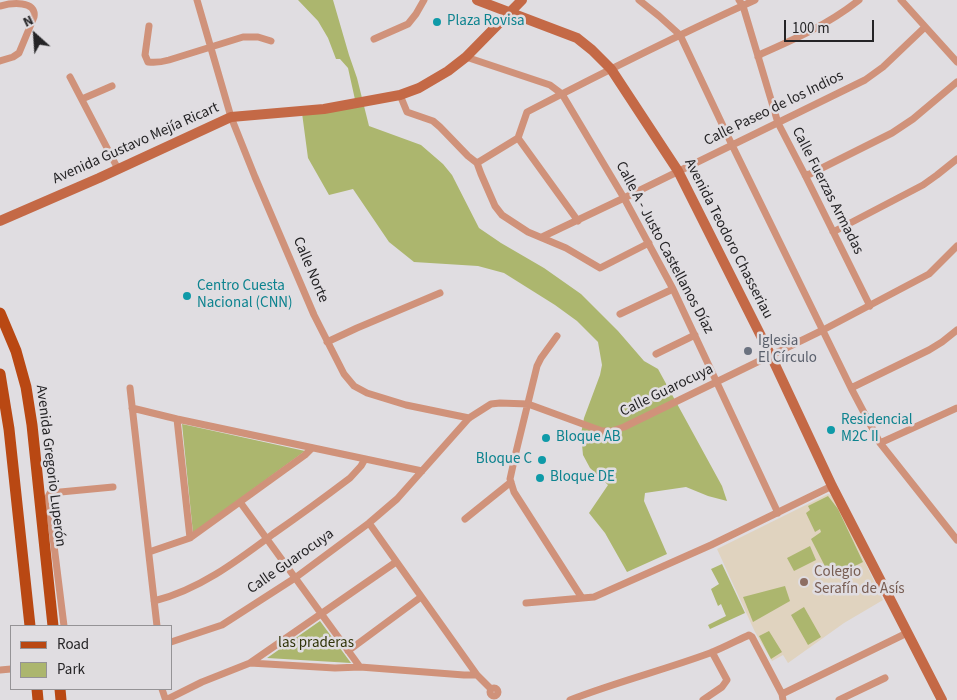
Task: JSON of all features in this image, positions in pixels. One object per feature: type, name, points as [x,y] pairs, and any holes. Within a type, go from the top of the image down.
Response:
[{"type":"main road","name":"Avenida Gregorio Luperón","points":[[0,313],[16,351],[26,387],[32,425],[53,625]]},
{"type":"main road","points":[[0,374],[9,429],[30,625]]},
{"type":"street","name":"Calle Norte","points":[[197,0],[231,117],[327,342],[344,374],[360,390],[406,405],[469,418]]},
{"type":"street","points":[[374,39],[408,24],[424,0]]},
{"type":"street","name":"Avenida Teodoro Chasseriau","points":[[477,0],[577,38],[610,68],[678,171],[832,486],[942,700]]},
{"type":"street","name":"Avenida Gustavo Mejía Ricart","points":[[0,221],[231,117],[324,109],[400,95],[420,88],[466,57],[522,0]]},
{"type":"street","points":[[639,0],[680,35],[851,388],[880,443],[957,540]]},
{"type":"street","points":[[477,162],[518,138],[527,112],[610,68],[680,35],[741,3],[755,0]]},
{"type":"street","points":[[758,57],[820,26],[859,0]]},
{"type":"street","points":[[901,0],[957,62]]},
{"type":"street","name":"Calle Fuerzas Armadas","points":[[741,3],[778,123],[870,306]]},
{"type":"street","points":[[0,6],[28,5],[34,8],[35,12],[21,51],[13,57],[0,61]]},
{"type":"street","points":[[149,26],[145,55],[148,62],[169,60],[244,37],[258,37],[271,41]]},
{"type":"street","name":"Calle Paseo de los Indios","points":[[542,237],[865,80],[874,75],[926,27]]},
{"type":"street","name":"Calle A - Justo Castellanos Díaz","points":[[466,57],[550,84],[562,94],[624,198],[673,289],[778,513]]},
{"type":"street","points":[[70,77],[118,169]]},
{"type":"street","points":[[805,175],[892,133],[913,119],[957,82]]},
{"type":"street","points":[[82,100],[112,86]]},
{"type":"street","points":[[400,95],[407,112],[433,121],[468,156],[477,162],[495,206],[502,215],[528,232],[566,248],[600,268],[649,243]]},
{"type":"street","points":[[518,138],[578,221]]},
{"type":"street","points":[[833,232],[923,185],[957,159]]},
{"type":"street","name":"Calle Guarocuya","points":[[172,642],[222,625],[295,578],[369,524],[397,499],[469,418],[491,404],[528,404],[602,431],[612,431],[624,427],[823,330],[929,274],[957,246]]},
{"type":"street","points":[[620,314],[673,289]]},
{"type":"street","points":[[327,342],[440,293]]},
{"type":"street","points":[[851,388],[929,350],[957,330]]},
{"type":"street","points":[[656,354],[695,335]]},
{"type":"street","points":[[557,336],[537,366],[510,479],[514,492],[582,598]]},
{"type":"street","points":[[130,388],[157,625]]},
{"type":"street","points":[[132,408],[422,471]]},
{"type":"street","points":[[880,443],[957,408]]},
{"type":"street","points":[[177,419],[190,538]]},
{"type":"street","points":[[149,552],[190,538],[312,448]]},
{"type":"street","points":[[154,601],[201,583],[218,573],[350,478],[357,472],[365,459]]},
{"type":"street","points":[[466,519],[511,482]]},
{"type":"street","points":[[526,603],[594,597],[711,545],[832,486]]},
{"type":"street","points":[[64,625],[48,497],[50,493],[113,487]]},
{"type":"street","points":[[240,502],[360,667]]},
{"type":"street","points":[[369,524],[477,675],[491,689]]},
{"type":"street","points":[[162,690],[165,698],[168,699],[202,682],[250,663],[396,562]]},
{"type":"street","points":[[348,651],[421,597]]},
{"type":"street","points":[[570,700],[624,680],[712,652],[749,635],[751,635],[782,697],[908,633]]},
{"type":"street","points":[[703,700],[722,687],[727,680],[712,652]]},
{"type":"street","points":[[250,663],[336,668],[360,667],[477,675]]},
{"type":"street","points":[[839,700],[885,678]]},
{"type":"shaded area","name":"Colegio Serafín de Asís","points":[[828,494],[831,495],[842,514],[883,600],[844,623],[788,663],[783,655],[772,661],[755,632],[717,549]]},
{"type":"green space","points":[[298,0],[333,0],[357,78],[369,126],[421,145],[443,164],[452,175],[479,228],[544,268],[581,294],[618,331],[644,361],[658,369],[722,486],[727,501],[686,487],[645,493],[644,501],[667,554],[627,572],[605,533],[589,513],[608,485],[590,468],[583,455],[581,434],[584,418],[602,365],[598,342],[577,321],[504,273],[478,266],[414,262],[389,242],[353,189],[329,195],[308,158],[302,113],[356,104],[348,68],[340,59],[336,59],[328,38],[318,21]]},
{"type":"green space","points":[[182,424],[305,451],[193,533]]},
{"type":"green space","points":[[828,496],[838,509],[863,562],[831,578],[811,539],[821,532],[820,529],[815,532],[806,513],[810,510],[808,506]]},
{"type":"green space","points":[[810,546],[816,560],[794,571],[787,558]]},
{"type":"green space","points":[[722,564],[745,613],[710,629],[708,625],[726,616],[721,604],[718,606],[711,589],[719,584],[711,569]]},
{"type":"green space","points":[[785,586],[790,601],[753,622],[743,597]]},
{"type":"green space","points":[[804,607],[821,637],[808,645],[791,615]]},
{"type":"green space","name":"las praderas","points":[[320,621],[351,663],[267,658]]},
{"type":"green space","points":[[769,631],[782,652],[771,659],[759,636]]},
{"type":"place","name":"Plaza Rovisa","points":[[437,22]]},
{"type":"place","name":"Centro Cuesta Nacional (CNN)","points":[[187,296]]},
{"type":"place","name":"Iglesia El Círculo","points":[[748,351]]},
{"type":"place","name":"Residencial M2C II","points":[[831,430]]},
{"type":"place","name":"Bloque AB","points":[[546,438]]},
{"type":"place","name":"Bloque C","points":[[542,460]]},
{"type":"place","name":"Bloque DE","points":[[540,478]]},
{"type":"place","name":"Colegio Serafín de Asís","points":[[804,582]]}]
